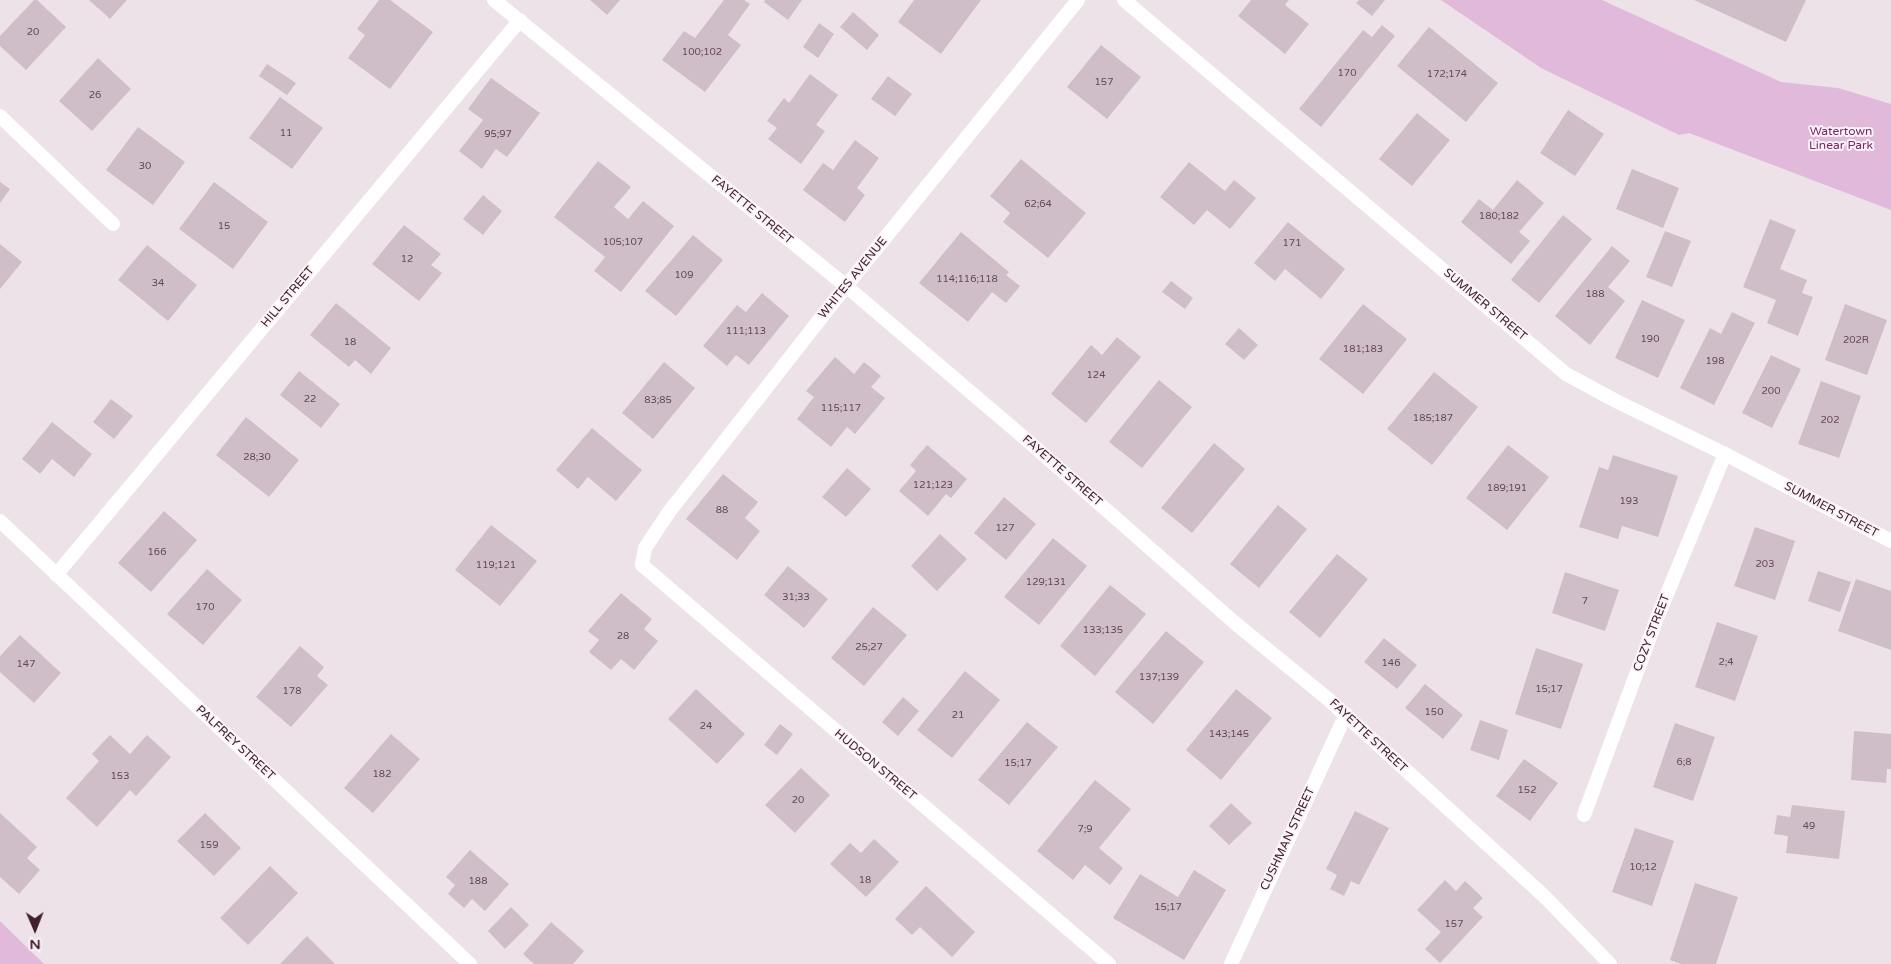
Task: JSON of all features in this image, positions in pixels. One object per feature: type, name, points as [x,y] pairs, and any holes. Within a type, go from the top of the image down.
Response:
[{"type":"street","name":"FAYETTE STREET","points":[[494,0],[846,286],[1028,441],[1235,622],[1346,714],[1545,897],[1610,964]]},
{"type":"street","name":"WHITES AVENUE","points":[[642,565],[645,548],[669,512],[846,286],[1078,0]]},
{"type":"street","name":"SUMMER STREET","points":[[1124,0],[1566,374],[1891,541]]},
{"type":"street","name":"HILL STREET","points":[[56,574],[520,20]]},
{"type":"street","points":[[0,116],[113,224]]},
{"type":"street","name":"COZY STREET","points":[[1584,815],[1658,618],[1724,454]]},
{"type":"street","name":"PALFREY STREET","points":[[0,521],[470,964]]},
{"type":"street","name":"HUDSON STREET","points":[[642,565],[1109,964]]},
{"type":"street","name":"CUSHMAN STREET","points":[[1231,964],[1346,714]]},
{"type":"green space","name":"Watertown Linear Park","points":[[1441,0],[1602,0],[1781,82],[1838,88],[1891,104],[1891,210],[1689,133],[1679,135],[1541,68]]},
{"type":"green space","points":[[0,921],[44,964],[0,964]]},
{"type":"building","points":[[34,0],[37,0],[66,27],[26,70],[0,46],[0,36]]},
{"type":"building","points":[[89,0],[127,0],[110,19]]},
{"type":"building","points":[[379,0],[390,0],[433,32],[390,89],[348,58],[365,35],[357,29]]},
{"type":"building","points":[[590,0],[620,0],[607,15]]},
{"type":"building","points":[[724,0],[744,0],[750,4],[728,35],[741,45],[705,92],[662,60],[684,31],[695,38]]},
{"type":"building","points":[[765,0],[802,0],[788,20],[764,2]]},
{"type":"building","points":[[914,0],[981,0],[941,54],[898,22]]},
{"type":"building","points":[[1251,0],[1289,0],[1285,5],[1309,24],[1285,54],[1238,16]]},
{"type":"building","points":[[1359,0],[1385,0],[1372,16],[1356,3]]},
{"type":"building","points":[[1694,0],[1806,0],[1786,42]]},
{"type":"building","points":[[853,12],[879,35],[867,50],[840,27]]},
{"type":"building","points":[[819,23],[834,34],[818,58],[803,47]]},
{"type":"building","points":[[1382,25],[1395,36],[1321,127],[1299,109],[1363,30],[1372,37]]},
{"type":"building","points":[[1429,27],[1498,83],[1466,122],[1397,66]]},
{"type":"building","points":[[1101,45],[1141,77],[1107,119],[1067,87]]},
{"type":"building","points":[[98,58],[131,89],[92,131],[59,101]]},
{"type":"building","points":[[267,64],[296,83],[287,95],[259,76]]},
{"type":"building","points":[[810,74],[838,95],[816,125],[825,131],[801,164],[768,139],[777,128],[767,121],[784,98],[789,103]]},
{"type":"building","points":[[888,76],[912,94],[895,116],[871,99]]},
{"type":"building","points":[[491,78],[540,113],[507,157],[496,149],[482,169],[459,151],[483,120],[468,109]]},
{"type":"building","points":[[280,97],[323,128],[292,169],[249,138]]},
{"type":"building","points":[[1568,110],[1604,134],[1575,176],[1540,153]]},
{"type":"building","points":[[1417,113],[1450,140],[1412,186],[1379,159]]},
{"type":"building","points":[[138,127],[185,162],[153,205],[106,170]]},
{"type":"building","points":[[855,140],[879,158],[857,188],[865,195],[845,222],[803,190],[823,163],[833,170]]},
{"type":"building","points":[[1021,159],[1086,213],[1048,258],[1003,222],[1010,213],[990,196]]},
{"type":"building","points":[[598,161],[631,187],[614,207],[628,219],[643,201],[674,226],[621,292],[594,271],[605,257],[554,217]]},
{"type":"building","points":[[1189,162],[1225,191],[1234,180],[1256,198],[1230,229],[1207,210],[1194,225],[1160,197]]},
{"type":"building","points":[[1632,169],[1679,188],[1663,228],[1616,209]]},
{"type":"building","points":[[1517,180],[1544,203],[1519,232],[1530,241],[1511,264],[1461,222],[1479,199],[1493,210]]},
{"type":"building","points":[[0,182],[10,189],[0,203]]},
{"type":"building","points":[[214,182],[268,222],[233,269],[179,229]]},
{"type":"building","points":[[483,195],[502,211],[483,235],[463,219]]},
{"type":"building","points":[[1563,215],[1592,239],[1539,303],[1511,280]]},
{"type":"building","points":[[1770,219],[1796,230],[1780,269],[1807,280],[1802,293],[1813,297],[1798,336],[1767,323],[1776,300],[1743,287]]},
{"type":"building","points":[[1288,222],[1345,269],[1321,299],[1285,269],[1275,281],[1254,263]]},
{"type":"building","points":[[404,225],[441,254],[431,265],[442,273],[419,301],[372,264]]},
{"type":"building","points":[[1665,231],[1691,241],[1672,287],[1646,277]]},
{"type":"building","points":[[961,232],[1009,272],[1006,275],[1020,286],[1006,303],[992,292],[968,322],[919,283]]},
{"type":"building","points":[[693,235],[723,260],[676,316],[645,291]]},
{"type":"building","points":[[0,244],[22,262],[0,289]]},
{"type":"building","points":[[147,245],[197,285],[168,321],[118,280]]},
{"type":"building","points":[[1612,246],[1630,261],[1608,287],[1625,301],[1590,345],[1555,316]]},
{"type":"building","points":[[1171,281],[1193,298],[1185,309],[1162,292]]},
{"type":"building","points":[[762,293],[789,316],[749,365],[736,355],[727,366],[703,346],[737,305],[746,312]]},
{"type":"building","points":[[1642,300],[1685,320],[1658,378],[1615,358]]},
{"type":"building","points":[[336,303],[391,348],[371,374],[355,360],[349,367],[310,335]]},
{"type":"building","points":[[1363,304],[1407,339],[1363,394],[1319,359]]},
{"type":"building","points":[[1845,304],[1887,320],[1867,375],[1825,360]]},
{"type":"building","points":[[1732,312],[1755,323],[1714,405],[1680,388],[1710,328],[1721,334]]},
{"type":"building","points":[[1239,328],[1258,345],[1244,360],[1225,344]]},
{"type":"building","points":[[1117,337],[1141,357],[1086,423],[1051,394],[1091,345],[1102,355]]},
{"type":"building","points":[[1771,355],[1801,369],[1772,428],[1742,413]]},
{"type":"building","points":[[835,357],[854,374],[864,362],[881,376],[871,387],[885,398],[855,434],[847,427],[831,447],[797,419],[814,397],[806,391]]},
{"type":"building","points":[[664,362],[695,388],[653,439],[622,413]]},
{"type":"building","points":[[299,371],[340,404],[321,428],[280,395]]},
{"type":"building","points":[[1434,372],[1478,407],[1432,465],[1387,429]]},
{"type":"building","points":[[1159,380],[1192,407],[1142,468],[1109,442]]},
{"type":"building","points":[[1821,381],[1861,396],[1839,458],[1798,444]]},
{"type":"building","points":[[111,399],[133,416],[114,439],[93,422]]},
{"type":"building","points":[[246,417],[299,460],[269,497],[216,455]]},
{"type":"building","points":[[52,422],[92,454],[74,477],[52,459],[40,474],[22,459]]},
{"type":"building","points":[[592,428],[642,470],[616,501],[588,477],[578,489],[556,470]]},
{"type":"building","points":[[1214,443],[1245,469],[1192,533],[1161,508]]},
{"type":"building","points":[[927,445],[967,479],[951,498],[946,494],[928,516],[899,491],[916,471],[910,465]]},
{"type":"building","points":[[1508,445],[1549,477],[1507,530],[1466,498]]},
{"type":"building","points":[[1613,455],[1678,476],[1658,537],[1622,526],[1618,539],[1579,527],[1599,467],[1608,470]]},
{"type":"building","points":[[847,468],[871,489],[846,517],[822,497]]},
{"type":"building","points":[[723,474],[758,502],[745,518],[760,531],[737,560],[686,519]]},
{"type":"building","points":[[1004,497],[1036,524],[1006,560],[974,533]]},
{"type":"building","points":[[1278,505],[1307,529],[1259,588],[1230,564]]},
{"type":"building","points":[[164,511],[197,540],[151,592],[118,563]]},
{"type":"building","points":[[491,525],[537,561],[500,606],[455,570]]},
{"type":"building","points":[[1755,527],[1795,541],[1775,600],[1734,586]]},
{"type":"building","points":[[940,534],[967,559],[937,591],[911,566]]},
{"type":"building","points":[[1053,538],[1087,566],[1039,625],[1004,597]]},
{"type":"building","points":[[1337,554],[1368,579],[1320,638],[1289,612]]},
{"type":"building","points":[[788,566],[828,599],[804,628],[764,595]]},
{"type":"building","points":[[207,569],[242,600],[203,645],[167,614]]},
{"type":"building","points":[[1818,571],[1851,582],[1840,612],[1808,601]]},
{"type":"building","points":[[1565,572],[1619,590],[1605,631],[1552,613]]},
{"type":"building","points":[[1856,579],[1891,591],[1891,650],[1838,631]]},
{"type":"building","points":[[1110,585],[1146,614],[1095,676],[1060,646]]},
{"type":"building","points":[[621,593],[652,619],[644,629],[658,641],[634,670],[621,659],[611,670],[589,652],[599,640],[588,631]]},
{"type":"building","points":[[873,607],[907,635],[864,686],[831,658]]},
{"type":"building","points":[[1717,622],[1758,636],[1735,701],[1695,687]]},
{"type":"building","points":[[1166,631],[1204,662],[1153,724],[1115,692]]},
{"type":"building","points":[[20,635],[61,673],[34,703],[0,672],[0,656]]},
{"type":"building","points":[[1384,638],[1417,665],[1397,689],[1364,662]]},
{"type":"building","points":[[300,646],[324,667],[317,676],[328,685],[291,727],[256,697]]},
{"type":"building","points":[[1536,648],[1583,664],[1561,729],[1515,714]]},
{"type":"building","points":[[965,671],[1000,700],[952,758],[917,730]]},
{"type":"building","points":[[1425,684],[1463,715],[1443,739],[1405,708]]},
{"type":"building","points":[[696,689],[745,734],[717,764],[668,719]]},
{"type":"building","points":[[1236,689],[1272,718],[1221,780],[1186,750]]},
{"type":"building","points":[[903,697],[919,711],[898,736],[882,722]]},
{"type":"building","points":[[1480,720],[1508,730],[1499,760],[1470,750]]},
{"type":"building","points":[[1027,722],[1058,747],[1009,805],[978,780]]},
{"type":"building","points":[[1675,723],[1715,737],[1693,801],[1653,787]]},
{"type":"building","points":[[780,724],[793,734],[777,755],[764,745]]},
{"type":"building","points":[[1854,731],[1891,734],[1891,769],[1887,769],[1886,783],[1851,780]]},
{"type":"building","points":[[391,734],[420,759],[373,813],[344,788]]},
{"type":"building","points":[[110,735],[130,754],[147,735],[171,757],[136,796],[130,790],[97,827],[66,798],[99,761],[92,754]]},
{"type":"building","points":[[1524,759],[1558,783],[1530,821],[1496,796]]},
{"type":"building","points":[[801,768],[830,795],[795,833],[765,805]]},
{"type":"building","points":[[1095,780],[1131,809],[1099,848],[1123,868],[1110,885],[1085,865],[1073,880],[1037,851]]},
{"type":"building","points":[[1231,803],[1252,823],[1229,845],[1209,826]]},
{"type":"building","points":[[1792,805],[1845,811],[1839,859],[1786,853],[1788,836],[1774,834],[1777,815],[1790,817]]},
{"type":"building","points":[[1355,811],[1389,828],[1359,885],[1351,881],[1344,896],[1330,889],[1337,875],[1326,869]]},
{"type":"building","points":[[0,813],[37,847],[27,858],[40,870],[19,894],[0,877]]},
{"type":"building","points":[[205,813],[241,848],[214,876],[177,841]]},
{"type":"building","points":[[1635,828],[1674,841],[1652,906],[1612,892]]},
{"type":"building","points":[[874,839],[899,862],[866,897],[830,864],[850,843],[861,853]]},
{"type":"building","points":[[470,850],[509,884],[485,911],[472,899],[464,908],[448,894],[455,885],[446,877]]},
{"type":"building","points":[[270,866],[298,893],[248,945],[220,918]]},
{"type":"building","points":[[1194,870],[1226,890],[1184,960],[1113,918],[1140,874],[1178,897]]},
{"type":"building","points":[[1445,880],[1456,891],[1465,881],[1483,898],[1473,908],[1483,917],[1440,963],[1425,949],[1441,932],[1417,910]]},
{"type":"building","points":[[1695,883],[1738,897],[1716,964],[1681,964],[1670,960]]},
{"type":"building","points":[[926,886],[975,932],[952,957],[920,927],[912,935],[895,919]]},
{"type":"building","points":[[511,907],[529,925],[505,949],[488,931]]},
{"type":"building","points":[[551,922],[584,951],[573,964],[534,964],[523,954]]},
{"type":"building","points":[[307,936],[335,964],[280,964]]}]
